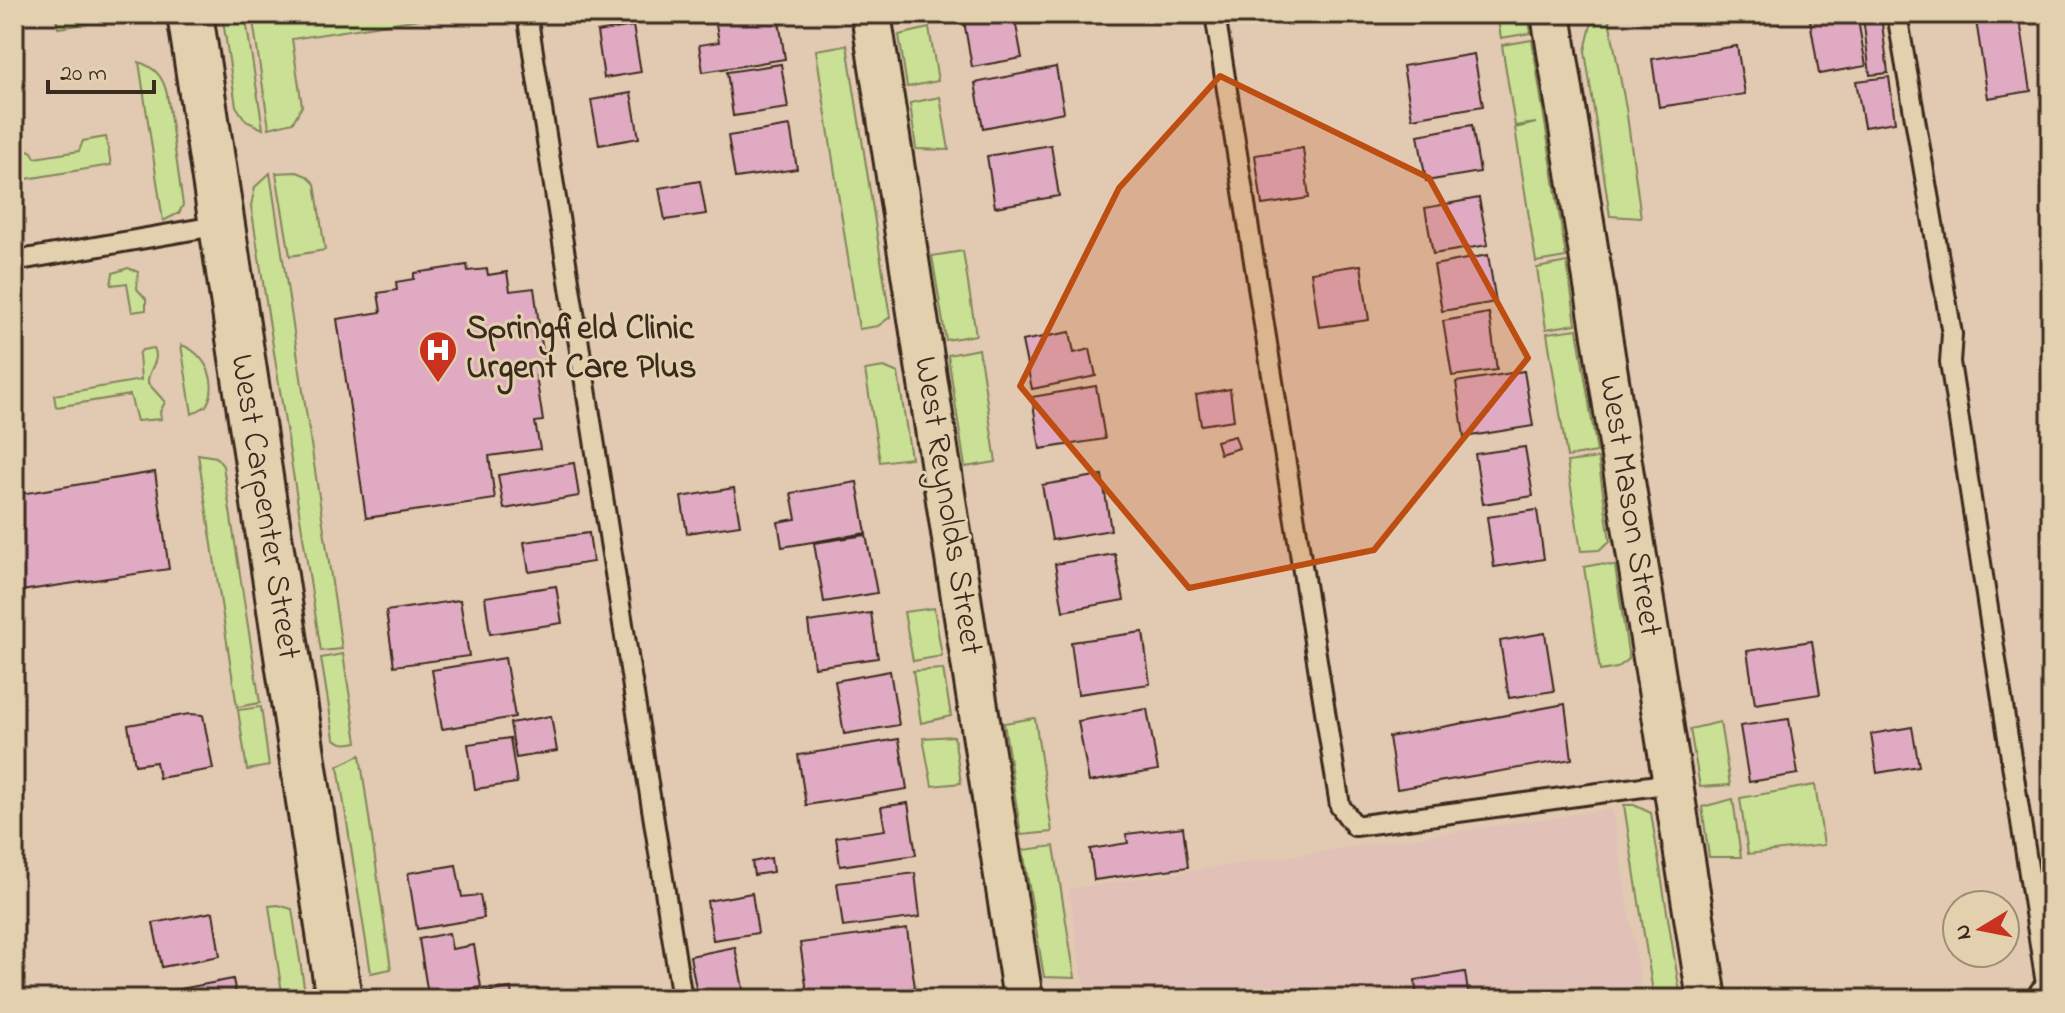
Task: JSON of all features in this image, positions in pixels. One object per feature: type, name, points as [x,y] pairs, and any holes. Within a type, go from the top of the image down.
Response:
[{"type":"street","name":"West Carpenter Street","points":[[190,14],[339,999]]},
{"type":"street","name":"West Reynolds Street","points":[[871,14],[1023,999]]},
{"type":"street","name":"West Mason Street","points":[[1551,14],[1707,999]]},
{"type":"lane","points":[[527,14],[682,999]]},
{"type":"lane","points":[[1215,14],[1340,806],[1355,826],[1672,783]]},
{"type":"lane","points":[[1897,14],[1952,334],[1950,362],[2048,998]]},
{"type":"lane","points":[[14,261],[221,225]]},
{"type":"highlighted area","points":[[1220,76],[1429,178],[1528,358],[1374,550],[1189,588],[1020,386],[1119,188]]},
{"type":"shaded area","points":[[1612,809],[1643,999],[1086,999],[1069,889]]},
{"type":"green space","points":[[68,14],[124,14],[125,18],[58,28],[56,18]]},
{"type":"green space","points":[[222,14],[245,14],[263,129],[246,121],[236,106]]},
{"type":"green space","points":[[252,14],[451,14],[292,39],[302,106],[293,122],[269,128]]},
{"type":"green space","points":[[1497,14],[1528,14],[1531,33],[1501,38]]},
{"type":"green space","points":[[1608,14],[1626,108],[1641,218],[1610,216],[1585,51],[1591,25]]},
{"type":"green space","points":[[929,28],[938,81],[907,87],[899,35]]},
{"type":"green space","points":[[1532,40],[1566,257],[1536,262],[1515,128],[1536,123],[1515,126],[1502,45]]},
{"type":"green space","points":[[847,45],[890,317],[878,326],[859,329],[816,50]]},
{"type":"green space","points":[[139,62],[158,74],[167,94],[183,205],[179,213],[163,221]]},
{"type":"green space","points":[[940,97],[949,150],[916,149],[910,103]]},
{"type":"green space","points":[[106,137],[111,165],[14,181],[14,151],[26,149],[35,158],[79,151],[83,141]]},
{"type":"green space","points":[[297,172],[315,184],[325,250],[290,256],[276,173]]},
{"type":"green space","points":[[270,173],[342,649],[321,651],[251,206],[255,187]]},
{"type":"green space","points":[[963,251],[976,335],[946,340],[932,256]]},
{"type":"green space","points":[[1567,262],[1576,324],[1546,329],[1537,268]]},
{"type":"green space","points":[[128,268],[138,272],[137,289],[146,299],[146,310],[132,312],[127,283],[111,285],[113,273]]},
{"type":"green space","points":[[1577,329],[1597,452],[1567,457],[1547,333]]},
{"type":"green space","points":[[181,345],[197,354],[211,378],[206,406],[192,414]]},
{"type":"green space","points":[[154,348],[156,357],[148,383],[165,402],[160,412],[161,419],[137,421],[130,395],[56,407],[54,395],[141,380],[139,354],[142,350]]},
{"type":"green space","points":[[979,349],[996,462],[965,467],[948,355]]},
{"type":"green space","points":[[884,367],[898,373],[911,458],[880,462],[865,370]]},
{"type":"green space","points":[[198,454],[216,457],[223,466],[260,703],[237,707]]},
{"type":"green space","points":[[1598,458],[1610,541],[1599,550],[1581,551],[1567,462]]},
{"type":"green space","points":[[1599,564],[1615,566],[1629,659],[1617,668],[1600,671],[1584,567]]},
{"type":"green space","points":[[934,608],[942,656],[913,661],[904,612]]},
{"type":"green space","points":[[343,654],[357,742],[348,743],[334,738],[321,658]]},
{"type":"green space","points":[[943,669],[951,716],[921,723],[913,671]]},
{"type":"green space","points":[[261,707],[269,766],[247,770],[238,710]]},
{"type":"green space","points":[[1035,718],[1052,832],[1021,835],[1004,723]]},
{"type":"green space","points":[[1720,722],[1730,785],[1700,787],[1690,729]]},
{"type":"green space","points":[[954,736],[961,783],[932,786],[923,738]]},
{"type":"green space","points":[[360,755],[391,969],[371,973],[338,766]]},
{"type":"green space","points":[[1815,785],[1824,845],[1748,854],[1740,798]]},
{"type":"green space","points":[[1733,799],[1741,857],[1709,857],[1702,807]]},
{"type":"green space","points":[[1624,805],[1634,805],[1651,813],[1681,999],[1654,999]]},
{"type":"green space","points":[[1054,846],[1075,978],[1044,977],[1023,850]]},
{"type":"green space","points":[[269,906],[292,909],[306,999],[283,999]]},
{"type":"building","points":[[745,14],[778,14],[785,59],[703,72],[699,45],[719,42],[715,19]]},
{"type":"building","points":[[1014,14],[1022,58],[972,67],[964,21]]},
{"type":"building","points":[[1809,14],[1857,14],[1866,66],[1819,74]]},
{"type":"building","points":[[1975,14],[2019,14],[2031,91],[1988,98]]},
{"type":"building","points":[[1881,15],[1888,73],[1870,75],[1863,17]]},
{"type":"building","points":[[633,26],[641,72],[604,78],[597,32]]},
{"type":"building","points":[[1737,46],[1745,94],[1659,107],[1652,59]]},
{"type":"building","points":[[1474,54],[1483,106],[1412,118],[1403,66]]},
{"type":"building","points":[[781,64],[788,108],[733,116],[727,72]]},
{"type":"building","points":[[1056,67],[1064,112],[983,128],[975,83]]},
{"type":"building","points":[[1889,77],[1895,122],[1864,127],[1856,81]]},
{"type":"building","points":[[631,93],[639,138],[599,145],[591,100]]},
{"type":"building","points":[[1472,125],[1480,172],[1426,181],[1418,135]]},
{"type":"building","points":[[790,126],[797,169],[735,178],[728,136]]},
{"type":"building","points":[[1051,145],[1059,196],[995,207],[987,156]]},
{"type":"building","points":[[1303,148],[1309,198],[1262,205],[1255,155]]},
{"type":"building","points":[[700,181],[706,214],[665,220],[659,188]]},
{"type":"building","points":[[1479,198],[1488,245],[1433,254],[1425,208]]},
{"type":"building","points":[[1488,255],[1496,302],[1442,311],[1434,265]]},
{"type":"building","points":[[467,265],[468,271],[487,269],[488,275],[507,272],[510,291],[534,288],[546,374],[536,376],[543,421],[535,422],[540,449],[489,456],[495,499],[366,518],[337,319],[381,312],[378,293],[397,290],[396,282],[414,279],[414,273]]},
{"type":"building","points":[[1361,265],[1369,320],[1319,327],[1311,272]]},
{"type":"building","points":[[1489,313],[1497,370],[1452,376],[1443,321]]},
{"type":"building","points":[[1070,332],[1074,353],[1090,349],[1096,376],[1032,389],[1022,341]]},
{"type":"building","points":[[1524,371],[1533,426],[1464,437],[1456,382]]},
{"type":"building","points":[[1096,386],[1105,439],[1040,449],[1032,397]]},
{"type":"building","points":[[1230,389],[1234,420],[1201,425],[1196,395]]},
{"type":"building","points":[[1235,436],[1239,448],[1220,454],[1216,441]]},
{"type":"building","points":[[1525,447],[1533,496],[1483,504],[1475,454]]},
{"type":"building","points":[[574,463],[579,496],[504,509],[498,475]]},
{"type":"building","points":[[155,472],[169,569],[14,592],[14,495]]},
{"type":"building","points":[[1102,475],[1111,530],[1052,540],[1042,485]]},
{"type":"building","points":[[857,482],[866,533],[782,547],[778,522],[796,519],[791,493]]},
{"type":"building","points":[[734,488],[740,525],[687,533],[681,497]]},
{"type":"building","points":[[1537,510],[1544,559],[1494,567],[1487,517]]},
{"type":"building","points":[[589,533],[593,562],[529,572],[524,542]]},
{"type":"building","points":[[866,535],[877,593],[824,602],[814,543]]},
{"type":"building","points":[[1115,554],[1124,600],[1063,611],[1055,564]]},
{"type":"building","points":[[556,586],[562,623],[490,634],[485,597]]},
{"type":"building","points":[[460,600],[469,656],[394,666],[386,611]]},
{"type":"building","points":[[871,613],[878,658],[814,667],[808,622]]},
{"type":"building","points":[[1143,632],[1150,684],[1078,694],[1071,642]]},
{"type":"building","points":[[1545,633],[1554,691],[1509,698],[1500,641]]},
{"type":"building","points":[[1812,641],[1820,694],[1755,704],[1747,651]]},
{"type":"building","points":[[505,658],[515,717],[442,729],[432,670]]},
{"type":"building","points":[[890,671],[899,725],[844,734],[835,681]]},
{"type":"building","points":[[1565,704],[1572,759],[1397,789],[1389,737]]},
{"type":"building","points":[[1147,709],[1158,770],[1089,782],[1078,721]]},
{"type":"building","points":[[189,714],[203,715],[213,769],[159,778],[156,762],[135,765],[128,725]]},
{"type":"building","points":[[551,716],[557,751],[516,758],[510,723]]},
{"type":"building","points":[[1789,719],[1798,774],[1749,782],[1740,726]]},
{"type":"building","points":[[1912,727],[1919,766],[1877,773],[1871,734]]},
{"type":"building","points":[[510,738],[517,783],[475,789],[468,744]]},
{"type":"building","points":[[899,739],[907,789],[806,805],[798,755]]},
{"type":"building","points":[[908,803],[916,855],[840,866],[836,837],[885,830],[881,807]]},
{"type":"building","points":[[1183,827],[1188,867],[1094,880],[1090,849],[1128,843],[1126,834]]},
{"type":"building","points":[[771,858],[773,872],[754,875],[752,862]]},
{"type":"building","points":[[456,865],[462,897],[480,895],[484,918],[417,929],[408,873]]},
{"type":"building","points":[[915,873],[920,917],[843,927],[837,883]]},
{"type":"building","points":[[752,893],[758,933],[713,940],[707,901]]},
{"type":"building","points":[[213,912],[220,956],[162,967],[153,923]]},
{"type":"building","points":[[907,929],[915,988],[832,999],[808,999],[800,943]]},
{"type":"building","points":[[449,933],[452,949],[474,945],[481,987],[428,995],[419,939]]},
{"type":"building","points":[[735,947],[745,999],[698,999],[690,956]]},
{"type":"building","points":[[1465,972],[1469,999],[1417,999],[1415,980]]},
{"type":"building","points":[[233,979],[237,999],[150,999],[149,995]]},
{"type":"building","points":[[511,988],[512,999],[444,999]]},
{"type":"place","name":"Springfield Clinic Urgent Care Plus","points":[[438,384]]}]
